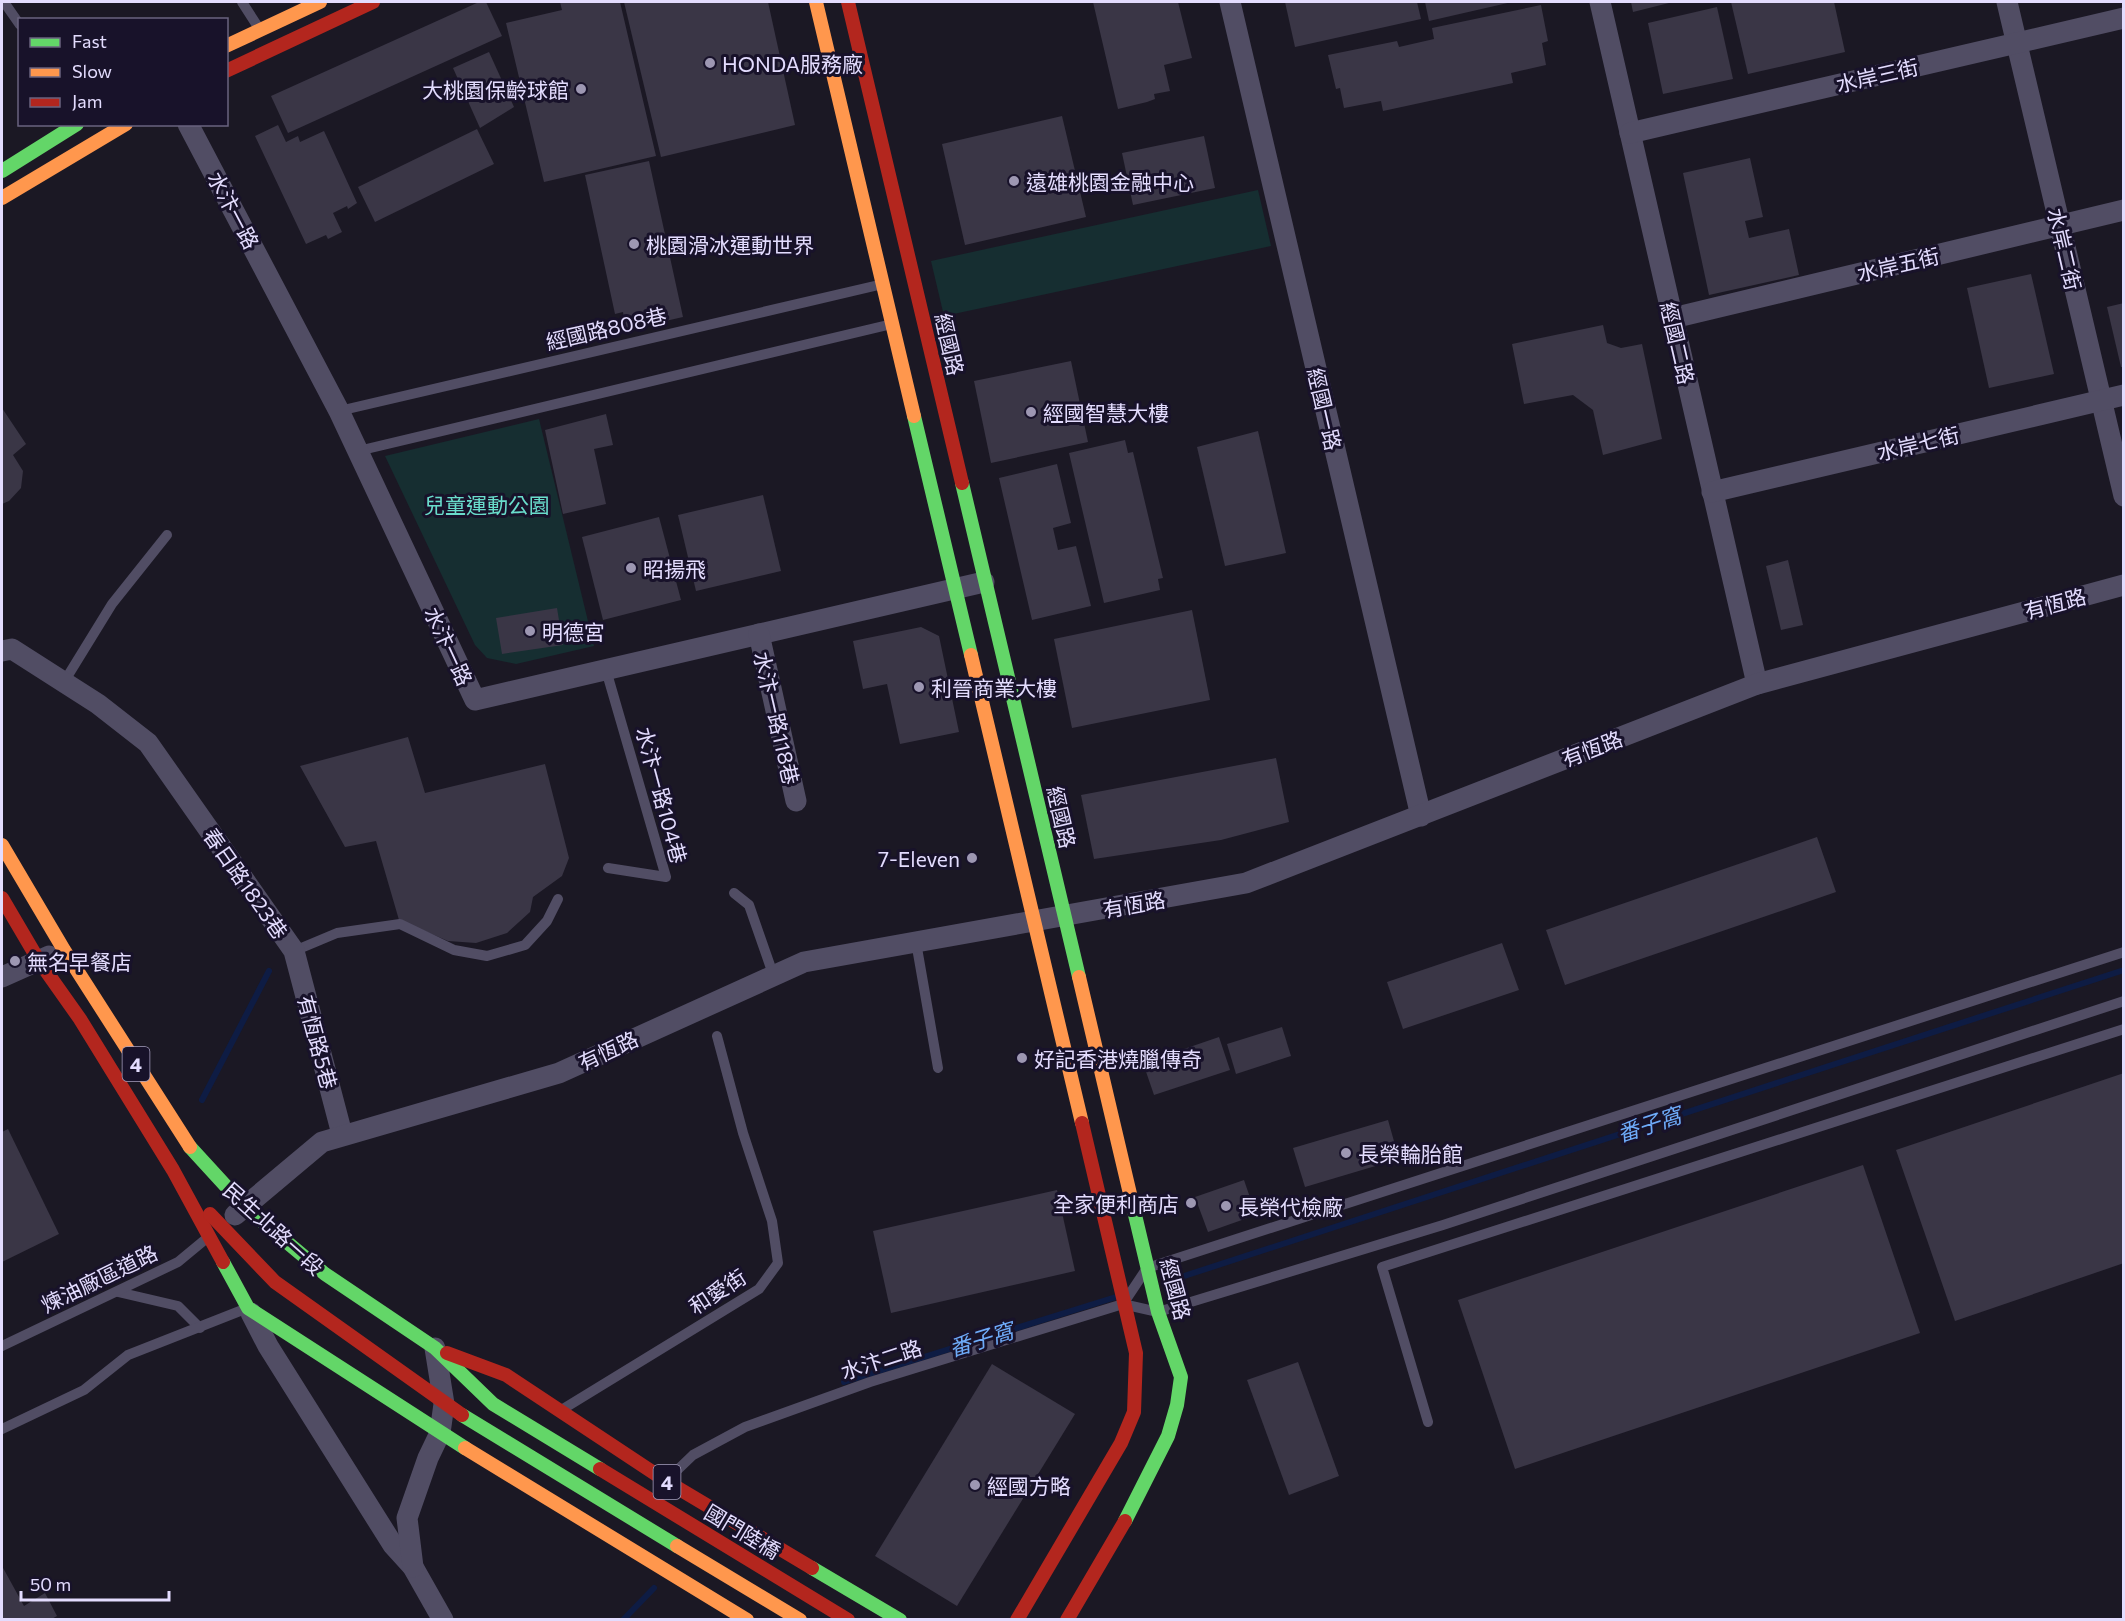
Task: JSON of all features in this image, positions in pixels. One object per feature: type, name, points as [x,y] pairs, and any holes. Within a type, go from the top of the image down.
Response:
[{"type":"street","points":[[228,45],[320,2]]},
{"type":"street","points":[[228,70],[374,2]]},
{"type":"street","points":[[816,2],[1136,1353],[1134,1412],[1122,1443],[1017,1620]]},
{"type":"street","name":"經國路","points":[[848,2],[1147,1268],[1158,1312],[1181,1375],[1172,1428],[1146,1481],[1067,1620]]},
{"type":"street","name":"經國一路","points":[[1230,2],[1421,816]]},
{"type":"street","name":"經國二路","points":[[1600,2],[1756,684]]},
{"type":"street","name":"水岸二街","points":[[2007,2],[2124,496]]},
{"type":"street","name":"水岸三街","points":[[1630,133],[2124,18]]},
{"type":"street","points":[[2,171],[73,126]]},
{"type":"street","points":[[2,198],[123,126]]},
{"type":"street","name":"水汴一路","points":[[189,126],[339,411],[475,700],[984,582]]},
{"type":"street","name":"水岸五街","points":[[1672,318],[2124,210]]},
{"type":"street","name":"水岸七街","points":[[1712,492],[2124,395]]},
{"type":"street","name":"有恆路","points":[[215,1231],[322,1142],[342,1134],[559,1073],[773,974],[804,962],[1246,883],[1756,684],[2124,585]]},
{"type":"street","name":"水汴一路118巷","points":[[759,634],[796,801]]},
{"type":"street","name":"春日路1823巷","points":[[2,651],[12,649],[98,704],[148,743],[294,951]]},
{"type":"street","name":"民生北路一段","points":[[2,845],[64,950],[186,1142],[245,1207],[325,1274],[435,1348]]},
{"type":"street","name":"4","points":[[2,898],[39,961],[80,1019],[173,1170],[215,1231],[248,1308],[440,1433],[747,1620]]},
{"type":"street","points":[[2,977],[64,950]]},
{"type":"street","name":"有恆路5巷","points":[[294,951],[342,1134]]},
{"type":"street","name":"4","points":[[215,1231],[274,1282]]},
{"type":"street","points":[[304,1255],[248,1308],[268,1346],[393,1545],[413,1567],[443,1620]]},
{"type":"street","name":"民生北路一段","points":[[274,1282],[444,1404],[800,1620]]},
{"type":"street","points":[[413,1567],[407,1518],[428,1458],[440,1433],[444,1404],[435,1348]]},
{"type":"street","name":"4","points":[[435,1348],[506,1375],[666,1481],[900,1620]]},
{"type":"street","name":"國門陸橋","points":[[435,1348],[493,1404],[848,1620]]},
{"type":"street","points":[[1086,1584],[1088,1608]]},
{"type":"lane","points":[[4,2],[18,22]]},
{"type":"lane","points":[[242,2],[260,30]]},
{"type":"lane","name":"經國路808巷","points":[[339,411],[883,284]]},
{"type":"lane","points":[[358,451],[892,324]]},
{"type":"lane","points":[[64,682],[112,604],[166,535]]},
{"type":"lane","name":"水汴一路104巷","points":[[606,670],[666,877],[608,868]]},
{"type":"lane","points":[[734,893],[749,905],[773,974]]},
{"type":"lane","name":"春日路1823巷","points":[[294,951],[337,933],[400,924],[454,950],[487,956],[525,945],[547,921],[558,899]]},
{"type":"lane","points":[[916,942],[938,1068]]},
{"type":"lane","points":[[2124,952],[1147,1268],[1124,1304],[1158,1312],[1443,1225],[2124,1001]]},
{"type":"lane","points":[[1428,1422],[1382,1267],[2124,1029]]},
{"type":"lane","name":"和愛街","points":[[562,1410],[759,1289],[778,1263],[771,1221],[743,1133],[717,1035]]},
{"type":"lane","name":"煉油廠區道路","points":[[2,1346],[178,1262],[215,1231]]},
{"type":"lane","points":[[117,1292],[178,1306],[200,1328]]},
{"type":"lane","name":"水汴二路","points":[[666,1481],[693,1455],[745,1427],[870,1382],[1124,1304]]},
{"type":"lane","points":[[2,1429],[84,1390],[128,1355],[248,1308]]},
{"type":"green space","points":[[1258,190],[1271,246],[944,316],[931,261]]},
{"type":"green space","name":"兒童運動公園","points":[[539,419],[594,646],[516,664],[487,658],[475,645],[385,456]]},
{"type":"building","points":[[479,2],[486,2],[502,36],[288,133],[271,96]]},
{"type":"building","name":"大桃園保齡球館","points":[[560,2],[620,2],[656,156],[544,182],[506,23],[562,10]]},
{"type":"building","name":"HONDA服務廠","points":[[624,2],[768,2],[795,125],[661,157]]},
{"type":"building","points":[[1093,2],[1178,2],[1192,58],[1164,65],[1170,91],[1154,94],[1155,99],[1147,102],[1118,109]]},
{"type":"building","points":[[1285,2],[1417,2],[1421,19],[1295,47]]},
{"type":"building","points":[[1425,2],[1512,2],[1429,21]]},
{"type":"building","points":[[1631,2],[1673,2],[1633,12]]},
{"type":"building","points":[[1731,2],[1834,2],[1845,52],[1748,74]]},
{"type":"building","points":[[1541,5],[1548,41],[1542,43],[1546,65],[1511,73],[1513,83],[1383,111],[1381,101],[1344,108],[1340,88],[1336,89],[1328,55],[1397,41],[1399,47],[1434,39],[1432,28]]},
{"type":"building","points":[[1717,7],[1733,79],[1663,94],[1648,23]]},
{"type":"building","points":[[489,52],[514,107],[480,128],[453,68]]},
{"type":"building","name":"遠雄桃園金融中心","points":[[1062,116],[1086,217],[965,245],[942,144]]},
{"type":"building","points":[[278,125],[286,142],[298,136],[300,142],[324,131],[357,203],[348,209],[347,206],[333,213],[342,232],[328,239],[326,235],[306,244],[255,136]]},
{"type":"building","points":[[477,129],[494,164],[375,222],[358,187]]},
{"type":"building","points":[[1204,136],[1215,188],[1133,205],[1122,153]]},
{"type":"building","points":[[1750,158],[1763,217],[1745,221],[1749,238],[1789,229],[1799,275],[1709,295],[1683,173]]},
{"type":"building","name":"桃園滑冰運動世界","points":[[649,161],[683,317],[626,330],[623,312],[615,314],[585,175]]},
{"type":"building","points":[[2031,274],[2054,374],[1989,388],[1967,288]]},
{"type":"building","points":[[2124,303],[2124,367],[2121,367],[2107,307]]},
{"type":"building","points":[[1603,325],[1607,343],[1621,348],[1642,344],[1662,439],[1603,455],[1593,410],[1573,395],[1524,404],[1512,344]]},
{"type":"building","name":"經國智慧大樓","points":[[1071,361],[1088,442],[991,463],[974,381]]},
{"type":"building","points":[[2,408],[26,444],[13,455],[23,471],[21,488],[9,501],[2,504]]},
{"type":"building","points":[[606,414],[613,445],[594,449],[606,504],[563,514],[545,430]]},
{"type":"building","points":[[1258,431],[1286,553],[1225,566],[1197,447]]},
{"type":"building","points":[[1125,440],[1128,453],[1133,452],[1163,578],[1158,579],[1160,590],[1104,603],[1069,453]]},
{"type":"building","points":[[1057,464],[1071,523],[1053,528],[1058,550],[1076,546],[1091,606],[1032,620],[999,478]]},
{"type":"building","points":[[763,495],[781,571],[696,591],[678,515]]},
{"type":"building","name":"昭揚飛","points":[[659,517],[681,600],[603,620],[582,537]]},
{"type":"building","points":[[1788,560],[1803,625],[1781,630],[1766,566]]},
{"type":"building","name":"明德宮","points":[[557,608],[563,645],[502,654],[496,618]]},
{"type":"building","points":[[1192,610],[1210,700],[1072,728],[1054,639]]},
{"type":"building","name":"利晉商業大樓","points":[[921,627],[939,636],[959,732],[900,744],[887,684],[863,689],[853,641]]},
{"type":"building","points":[[408,737],[425,793],[545,764],[569,858],[562,876],[533,897],[530,912],[507,933],[476,943],[448,941],[399,920],[376,841],[345,847],[300,766]]},
{"type":"building","points":[[1276,758],[1289,822],[1221,840],[1094,859],[1081,795]]},
{"type":"building","points":[[1817,837],[1836,892],[1565,985],[1546,930]]},
{"type":"building","points":[[1502,943],[1519,990],[1403,1029],[1387,982]]},
{"type":"building","points":[[1282,1027],[1291,1056],[1236,1074],[1227,1044]]},
{"type":"building","points":[[1219,1037],[1230,1070],[1154,1095],[1143,1063]]},
{"type":"building","points":[[2124,1073],[2124,1263],[1955,1321],[1896,1150]]},
{"type":"building","name":"長榮輪胎館","points":[[1388,1120],[1399,1159],[1305,1187],[1293,1148]]},
{"type":"building","points":[[8,1129],[59,1234],[2,1262],[2,1132]]},
{"type":"building","points":[[1863,1165],[1920,1333],[1515,1469],[1458,1300]]},
{"type":"building","name":"長榮代檢廠","points":[[1244,1180],[1256,1215],[1208,1232],[1195,1197]]},
{"type":"building","points":[[1057,1190],[1075,1271],[891,1313],[873,1231]]},
{"type":"building","points":[[1298,1362],[1339,1476],[1289,1495],[1247,1380]]},
{"type":"building","name":"經國方略","points":[[992,1364],[1075,1414],[957,1606],[875,1556]]},
{"type":"building","points":[[2,1566],[24,1606],[45,1593],[57,1616],[50,1620],[2,1620]]},
{"type":"waterway","name":"番子窩","points":[[1175,1279],[2124,970]]},
{"type":"waterway","points":[[202,1100],[269,971]]},
{"type":"waterway","name":"番子窩","points":[[844,1382],[1116,1297]]},
{"type":"waterway","name":"番子窩","points":[[623,1620],[654,1588]]},
{"type":"traffic: fast","points":[[2,171],[74,126]]},
{"type":"traffic: fast","points":[[914,416],[971,655]]},
{"type":"traffic: fast","points":[[962,483],[1079,977]]},
{"type":"traffic: fast","points":[[190,1147],[245,1207],[325,1274],[435,1348],[493,1404],[600,1469]]},
{"type":"traffic: fast","points":[[1125,1521],[1168,1436],[1177,1405],[1181,1377],[1158,1312],[1131,1198]]},
{"type":"traffic: fast","points":[[223,1262],[248,1308],[465,1448]]},
{"type":"traffic: fast","points":[[462,1415],[677,1546]]},
{"type":"traffic: fast","points":[[812,1568],[900,1620]]},
{"type":"traffic: slow","points":[[228,45],[320,2]]},
{"type":"traffic: slow","points":[[816,2],[914,416]]},
{"type":"traffic: slow","points":[[2,198],[123,126]]},
{"type":"traffic: slow","points":[[971,655],[1082,1123]]},
{"type":"traffic: slow","points":[[2,845],[64,950],[190,1147]]},
{"type":"traffic: slow","points":[[1079,977],[1131,1198]]},
{"type":"traffic: slow","points":[[465,1448],[747,1620]]},
{"type":"traffic: slow","points":[[677,1546],[800,1620]]},
{"type":"traffic: jam","points":[[228,70],[373,2]]},
{"type":"traffic: jam","points":[[848,2],[962,483]]},
{"type":"traffic: jam","points":[[2,898],[39,961],[80,1019],[173,1170],[223,1262]]},
{"type":"traffic: jam","points":[[1017,1620],[1121,1443],[1134,1412],[1136,1353],[1082,1123]]},
{"type":"traffic: jam","points":[[210,1214],[275,1282],[462,1415]]},
{"type":"traffic: jam","points":[[447,1353],[506,1375],[666,1481],[812,1568]]},
{"type":"traffic: jam","points":[[600,1469],[848,1620]]},
{"type":"traffic: jam","points":[[1067,1620],[1125,1521]]},
{"type":"place","name":"HONDA服務廠","points":[[710,63]]},
{"type":"place","name":"大桃園保齡球館","points":[[581,89]]},
{"type":"place","name":"遠雄桃園金融中心","points":[[1014,181]]},
{"type":"place","name":"桃園滑冰運動世界","points":[[634,244]]},
{"type":"place","name":"經國智慧大樓","points":[[1031,412]]},
{"type":"place","name":"昭揚飛","points":[[631,568]]},
{"type":"place","name":"明德宮","points":[[530,631]]},
{"type":"place","name":"利晉商業大樓","points":[[919,687]]},
{"type":"place","name":"7-Eleven","points":[[972,858]]},
{"type":"place","name":"無名早餐店","points":[[15,961]]},
{"type":"place","name":"好記香港燒臘傳奇","points":[[1022,1058]]},
{"type":"place","name":"長榮輪胎館","points":[[1346,1153]]},
{"type":"place","name":"全家便利商店","points":[[1191,1203]]},
{"type":"place","name":"長榮代檢廠","points":[[1226,1206]]},
{"type":"place","name":"經國方略","points":[[975,1485]]}]
